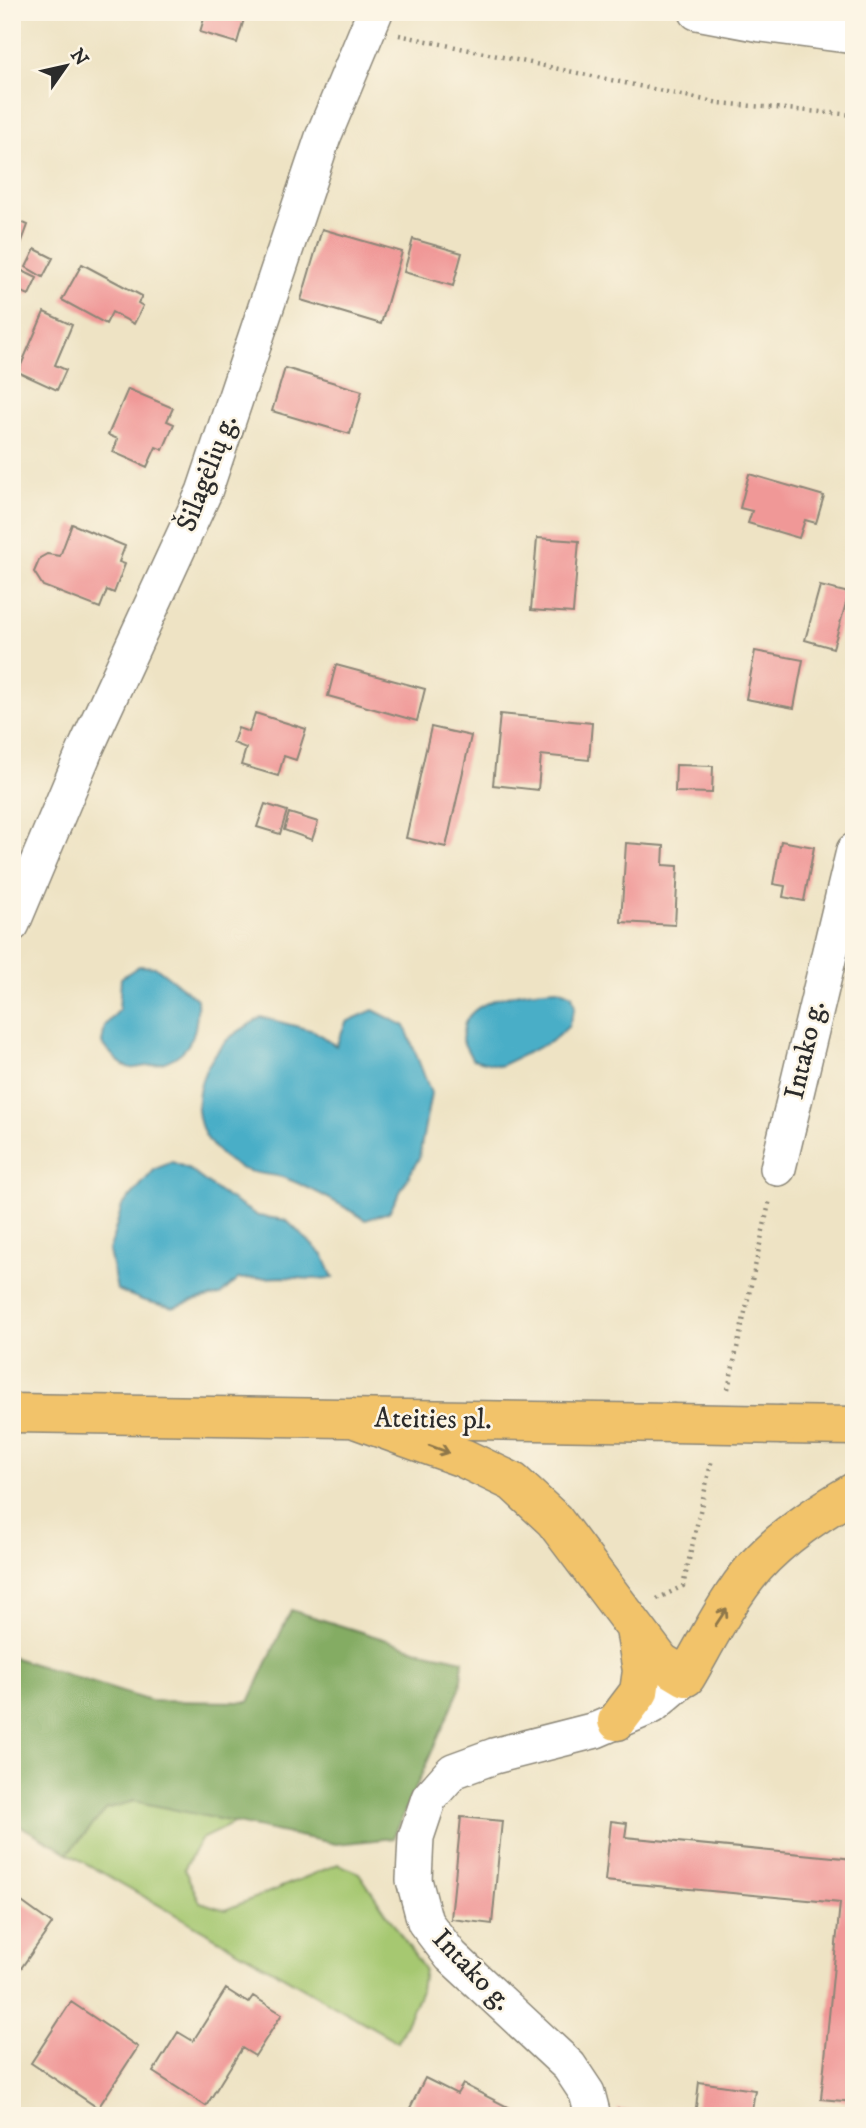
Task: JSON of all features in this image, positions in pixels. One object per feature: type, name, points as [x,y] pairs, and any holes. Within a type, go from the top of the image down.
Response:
[{"type":"highway","name":"Ateities pl.","points":[[12,1413],[854,1426]]},
{"type":"highway","points":[[352,1418],[463,1458],[513,1482],[554,1520],[661,1662],[687,1676],[716,1623],[755,1567],[806,1521],[854,1492]]},
{"type":"highway","points":[[617,1721],[639,1692],[642,1671],[635,1629]]},
{"type":"street","points":[[697,12],[761,24],[854,36]]},
{"type":"street","name":"Šilagėlių g.","points":[[12,924],[86,748],[204,492],[323,138],[371,21]]},
{"type":"street","name":"Intako g.","points":[[778,1168],[854,852]]},
{"type":"street","name":"Intako g.","points":[[593,2116],[587,2093],[569,2066],[452,1956],[425,1922],[414,1880],[416,1837],[429,1798],[453,1771],[494,1755],[596,1730],[652,1706],[687,1676]]},
{"type":"path","points":[[371,21],[719,103],[854,115]]},
{"type":"green space","points":[[291,1610],[422,1651],[463,1660],[460,1689],[393,1838],[336,1844],[134,1801],[107,1809],[68,1853],[12,1821],[12,1657],[150,1701],[249,1702]]},
{"type":"green space","points":[[134,1801],[236,1822],[201,1839],[184,1869],[200,1902],[225,1910],[338,1864],[359,1873],[424,1969],[421,1990],[398,2042],[68,1853],[107,1808]]},
{"type":"water","points":[[139,966],[156,967],[197,999],[197,1013],[193,1035],[182,1052],[162,1063],[133,1068],[119,1062],[102,1043],[105,1026],[119,1010],[121,978]]},
{"type":"water","points":[[558,989],[572,995],[575,1007],[568,1027],[552,1041],[500,1066],[472,1059],[462,1040],[465,1023],[471,1014],[481,1006],[506,996]]},
{"type":"water","points":[[373,1010],[405,1026],[431,1093],[419,1158],[389,1212],[366,1220],[296,1182],[238,1167],[221,1155],[209,1141],[201,1125],[198,1108],[204,1074],[213,1057],[226,1041],[261,1017],[314,1031],[336,1046],[346,1022]]},
{"type":"water","points":[[172,1162],[187,1168],[258,1216],[286,1220],[324,1256],[333,1278],[238,1279],[220,1295],[173,1308],[117,1290],[109,1251],[122,1206],[155,1169]]},
{"type":"building","points":[[206,12],[246,12],[237,43],[200,32]]},
{"type":"building","points":[[12,218],[28,225],[21,244],[12,241]]},
{"type":"building","points":[[322,229],[402,252],[381,324],[301,300]]},
{"type":"building","points":[[413,239],[462,253],[453,286],[404,272]]},
{"type":"building","points":[[35,249],[53,258],[43,277],[26,267]]},
{"type":"building","points":[[82,264],[142,296],[138,303],[143,306],[134,324],[112,312],[106,324],[62,300]]},
{"type":"building","points":[[12,266],[37,278],[29,295],[12,288]]},
{"type":"building","points":[[44,312],[72,325],[55,365],[66,370],[57,390],[18,372]]},
{"type":"building","points":[[285,368],[362,391],[350,434],[272,411]]},
{"type":"building","points":[[128,389],[173,408],[167,421],[174,424],[163,450],[156,447],[147,467],[113,452],[118,439],[108,435]]},
{"type":"building","points":[[749,474],[824,496],[816,523],[805,520],[799,538],[748,523],[752,511],[740,508]]},
{"type":"building","points":[[72,524],[125,546],[119,562],[125,564],[114,593],[107,590],[100,608],[43,586],[34,572],[40,558],[47,554],[60,556]]},
{"type":"building","points":[[537,538],[579,541],[573,613],[531,610]]},
{"type":"building","points":[[820,586],[849,593],[833,648],[805,640]]},
{"type":"building","points":[[755,651],[803,660],[794,708],[746,699]]},
{"type":"building","points":[[336,665],[425,689],[417,721],[328,696]]},
{"type":"building","points":[[255,713],[306,729],[296,760],[284,756],[278,776],[241,765],[246,748],[233,743],[238,728],[249,732]]},
{"type":"building","points":[[500,714],[592,723],[589,760],[541,755],[538,790],[493,785]]},
{"type":"building","points":[[431,727],[471,736],[446,847],[406,838]]},
{"type":"building","points":[[676,765],[713,766],[712,793],[675,792]]},
{"type":"building","points":[[265,804],[287,811],[280,834],[257,827]]},
{"type":"building","points":[[289,813],[318,822],[312,840],[284,830]]},
{"type":"building","points":[[781,841],[814,847],[804,901],[783,897],[785,886],[773,884]]},
{"type":"building","points":[[626,843],[664,846],[663,865],[678,866],[675,925],[621,922]]},
{"type":"building","points":[[461,1817],[502,1821],[492,1924],[451,1919]]},
{"type":"building","points":[[611,1821],[627,1823],[625,1837],[854,1859],[854,2102],[821,2099],[840,1903],[605,1881]]},
{"type":"building","points":[[19,1900],[52,1924],[12,1981],[12,1910]]},
{"type":"building","points":[[226,1989],[248,2003],[253,1996],[282,2014],[255,2056],[242,2048],[206,2106],[153,2072],[178,2032],[193,2041]]},
{"type":"building","points":[[71,2002],[138,2047],[98,2108],[31,2063]]},
{"type":"building","points":[[425,2078],[457,2094],[463,2084],[525,2116],[406,2116]]},
{"type":"building","points":[[699,2082],[755,2090],[751,2116],[695,2116]]},
{"type":"building","points":[[618,2109],[648,2114],[648,2116],[617,2116]]}]
